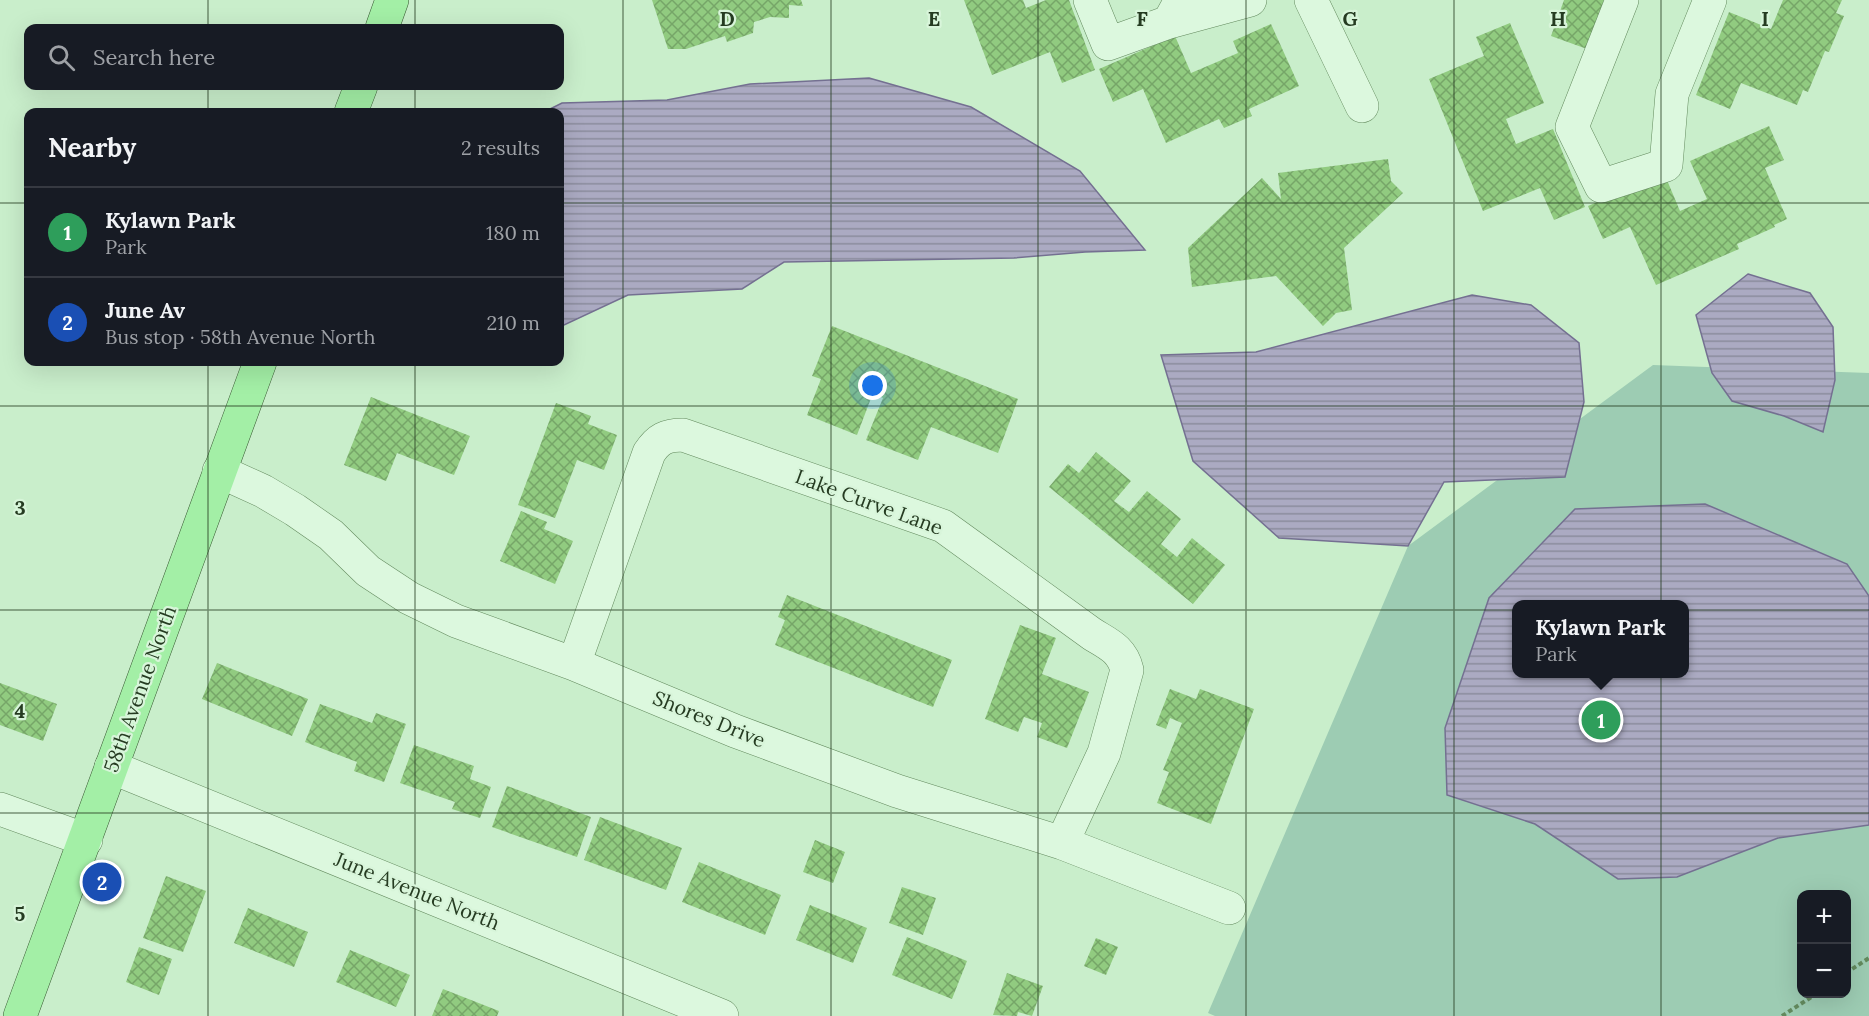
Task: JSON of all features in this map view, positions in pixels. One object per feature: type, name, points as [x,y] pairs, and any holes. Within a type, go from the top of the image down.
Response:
[{"type":"main road","points":[[383,24],[392,0]]},
{"type":"main road","points":[[353,108],[359,90]]},
{"type":"main road","name":"58th Avenue North","points":[[20,1016],[258,366]]},
{"type":"street","points":[[1090,0],[1108,44],[1175,11],[1250,0]]},
{"type":"street","points":[[1311,0],[1362,106]]},
{"type":"street","points":[[1622,0],[1572,127],[1601,186],[1665,165],[1672,94],[1710,0]]},
{"type":"street","name":"Lake Curve Lane","points":[[574,664],[649,453],[656,442],[669,435],[683,435],[943,526],[1124,657],[1127,670],[1104,753],[1062,843]]},
{"type":"street","name":"Shores Drive","points":[[219,471],[263,491],[296,510],[331,535],[368,571],[409,598],[456,621],[574,664],[746,735],[897,791],[1062,843],[1229,908]]},
{"type":"street","name":"June Avenue North","points":[[111,767],[722,1016]]},
{"type":"street","points":[[0,809],[86,840]]},
{"type":"path","points":[[1851,970],[1869,958]]},
{"type":"path","points":[[1782,1016],[1809,998]]},
{"type":"green space","points":[[1653,365],[1869,373],[1869,1016],[1215,1016],[1208,1013],[1408,546]]},
{"type":"water","points":[[869,78],[971,107],[1080,171],[1145,250],[1014,258],[784,262],[742,289],[628,295],[564,325],[564,108],[552,108],[562,103],[667,100],[750,84]]},
{"type":"water","points":[[1748,274],[1810,293],[1833,327],[1835,380],[1823,432],[1784,416],[1732,401],[1712,373],[1696,315]]},
{"type":"water","points":[[1472,295],[1531,305],[1579,343],[1584,402],[1565,477],[1444,482],[1408,546],[1279,538],[1193,461],[1161,355],[1256,352]]},
{"type":"water","points":[[1705,504],[1847,564],[1869,596],[1869,825],[1778,838],[1677,877],[1618,879],[1535,824],[1447,795],[1445,728],[1489,598],[1575,509]]},
{"type":"building","points":[[652,0],[801,0],[803,6],[789,5],[789,18],[770,17],[754,22],[753,33],[727,42],[725,36],[686,49],[668,49]]},
{"type":"building","points":[[964,0],[1023,0],[1026,8],[1046,0],[1069,0],[1095,70],[1062,83],[1050,52],[992,75]]},
{"type":"building","points":[[1564,0],[1604,0],[1587,49],[1551,36]]},
{"type":"building","points":[[1783,0],[1842,0],[1836,13],[1844,16],[1829,52],[1825,51],[1808,92],[1803,90],[1797,105],[1741,83],[1730,109],[1696,95],[1729,12],[1771,29]]},
{"type":"building","points":[[1510,23],[1544,103],[1506,119],[1516,144],[1553,129],[1585,207],[1554,220],[1540,188],[1483,211],[1429,79],[1484,56],[1476,37]]},
{"type":"building","points":[[1271,24],[1299,86],[1249,109],[1252,116],[1224,128],[1219,119],[1166,143],[1143,89],[1113,102],[1099,69],[1175,36],[1191,73],[1238,53],[1233,41]]},
{"type":"building","points":[[1769,126],[1784,160],[1765,168],[1787,219],[1737,244],[1739,249],[1656,285],[1630,227],[1603,239],[1588,206],[1664,173],[1680,211],[1707,199],[1690,161]]},
{"type":"building","points":[[1388,159],[1391,181],[1403,193],[1344,248],[1352,310],[1336,313],[1323,326],[1276,276],[1192,287],[1188,248],[1262,178],[1281,199],[1278,173]]},
{"type":"building","points":[[832,326],[1018,399],[998,453],[931,427],[918,460],[866,440],[883,398],[873,393],[857,435],[807,415],[821,379],[812,376]]},
{"type":"building","points":[[371,397],[470,436],[454,475],[397,453],[386,481],[344,465]]},
{"type":"building","points":[[556,403],[591,416],[588,424],[617,435],[604,470],[577,460],[555,518],[518,505]]},
{"type":"building","points":[[1096,452],[1131,481],[1114,501],[1129,512],[1147,491],[1181,519],[1161,544],[1177,557],[1192,538],[1225,565],[1193,604],[1049,487],[1068,464],[1079,473]]},
{"type":"building","points":[[521,511],[547,522],[544,529],[573,541],[555,584],[500,561]]},
{"type":"building","points":[[787,595],[952,660],[933,707],[775,645],[785,620],[778,617]]},
{"type":"building","points":[[1020,625],[1056,638],[1042,674],[1089,692],[1067,748],[1037,737],[1042,723],[1024,717],[1018,732],[985,719]]},
{"type":"building","points":[[217,663],[308,699],[292,736],[202,699]]},
{"type":"building","points":[[0,683],[57,704],[43,741],[0,725]]},
{"type":"building","points":[[1170,689],[1196,699],[1200,689],[1254,709],[1211,824],[1157,803],[1169,772],[1163,770],[1182,723],[1170,718],[1166,729],[1156,725]]},
{"type":"building","points":[[320,704],[372,723],[376,713],[406,724],[384,782],[354,771],[357,762],[305,742]]},
{"type":"building","points":[[414,745],[474,766],[470,779],[491,787],[480,818],[452,809],[455,802],[400,783]]},
{"type":"building","points":[[507,786],[591,817],[577,857],[492,827]]},
{"type":"building","points":[[600,817],[682,848],[666,890],[584,860]]},
{"type":"building","points":[[815,840],[845,852],[833,883],[803,872]]},
{"type":"building","points":[[699,862],[781,895],[765,935],[682,902]]},
{"type":"building","points":[[166,876],[206,891],[183,952],[143,938]]},
{"type":"building","points":[[902,887],[936,898],[923,935],[889,923]]},
{"type":"building","points":[[810,905],[867,928],[853,963],[796,940]]},
{"type":"building","points":[[248,908],[308,932],[294,967],[234,943]]},
{"type":"building","points":[[907,937],[967,961],[952,999],[892,975]]},
{"type":"building","points":[[1096,938],[1118,947],[1106,975],[1084,966]]},
{"type":"building","points":[[139,947],[172,959],[159,995],[126,982]]},
{"type":"building","points":[[350,950],[410,975],[396,1007],[336,982]]},
{"type":"building","points":[[1007,973],[1043,986],[1032,1016],[1018,1012],[1017,1016],[993,1015]]},
{"type":"building","points":[[443,989],[499,1011],[497,1016],[432,1016]]},
{"type":"place","name":"Kylawn Park","points":[[1601,720]]},
{"type":"place","name":"June Av","points":[[102,882]]}]
